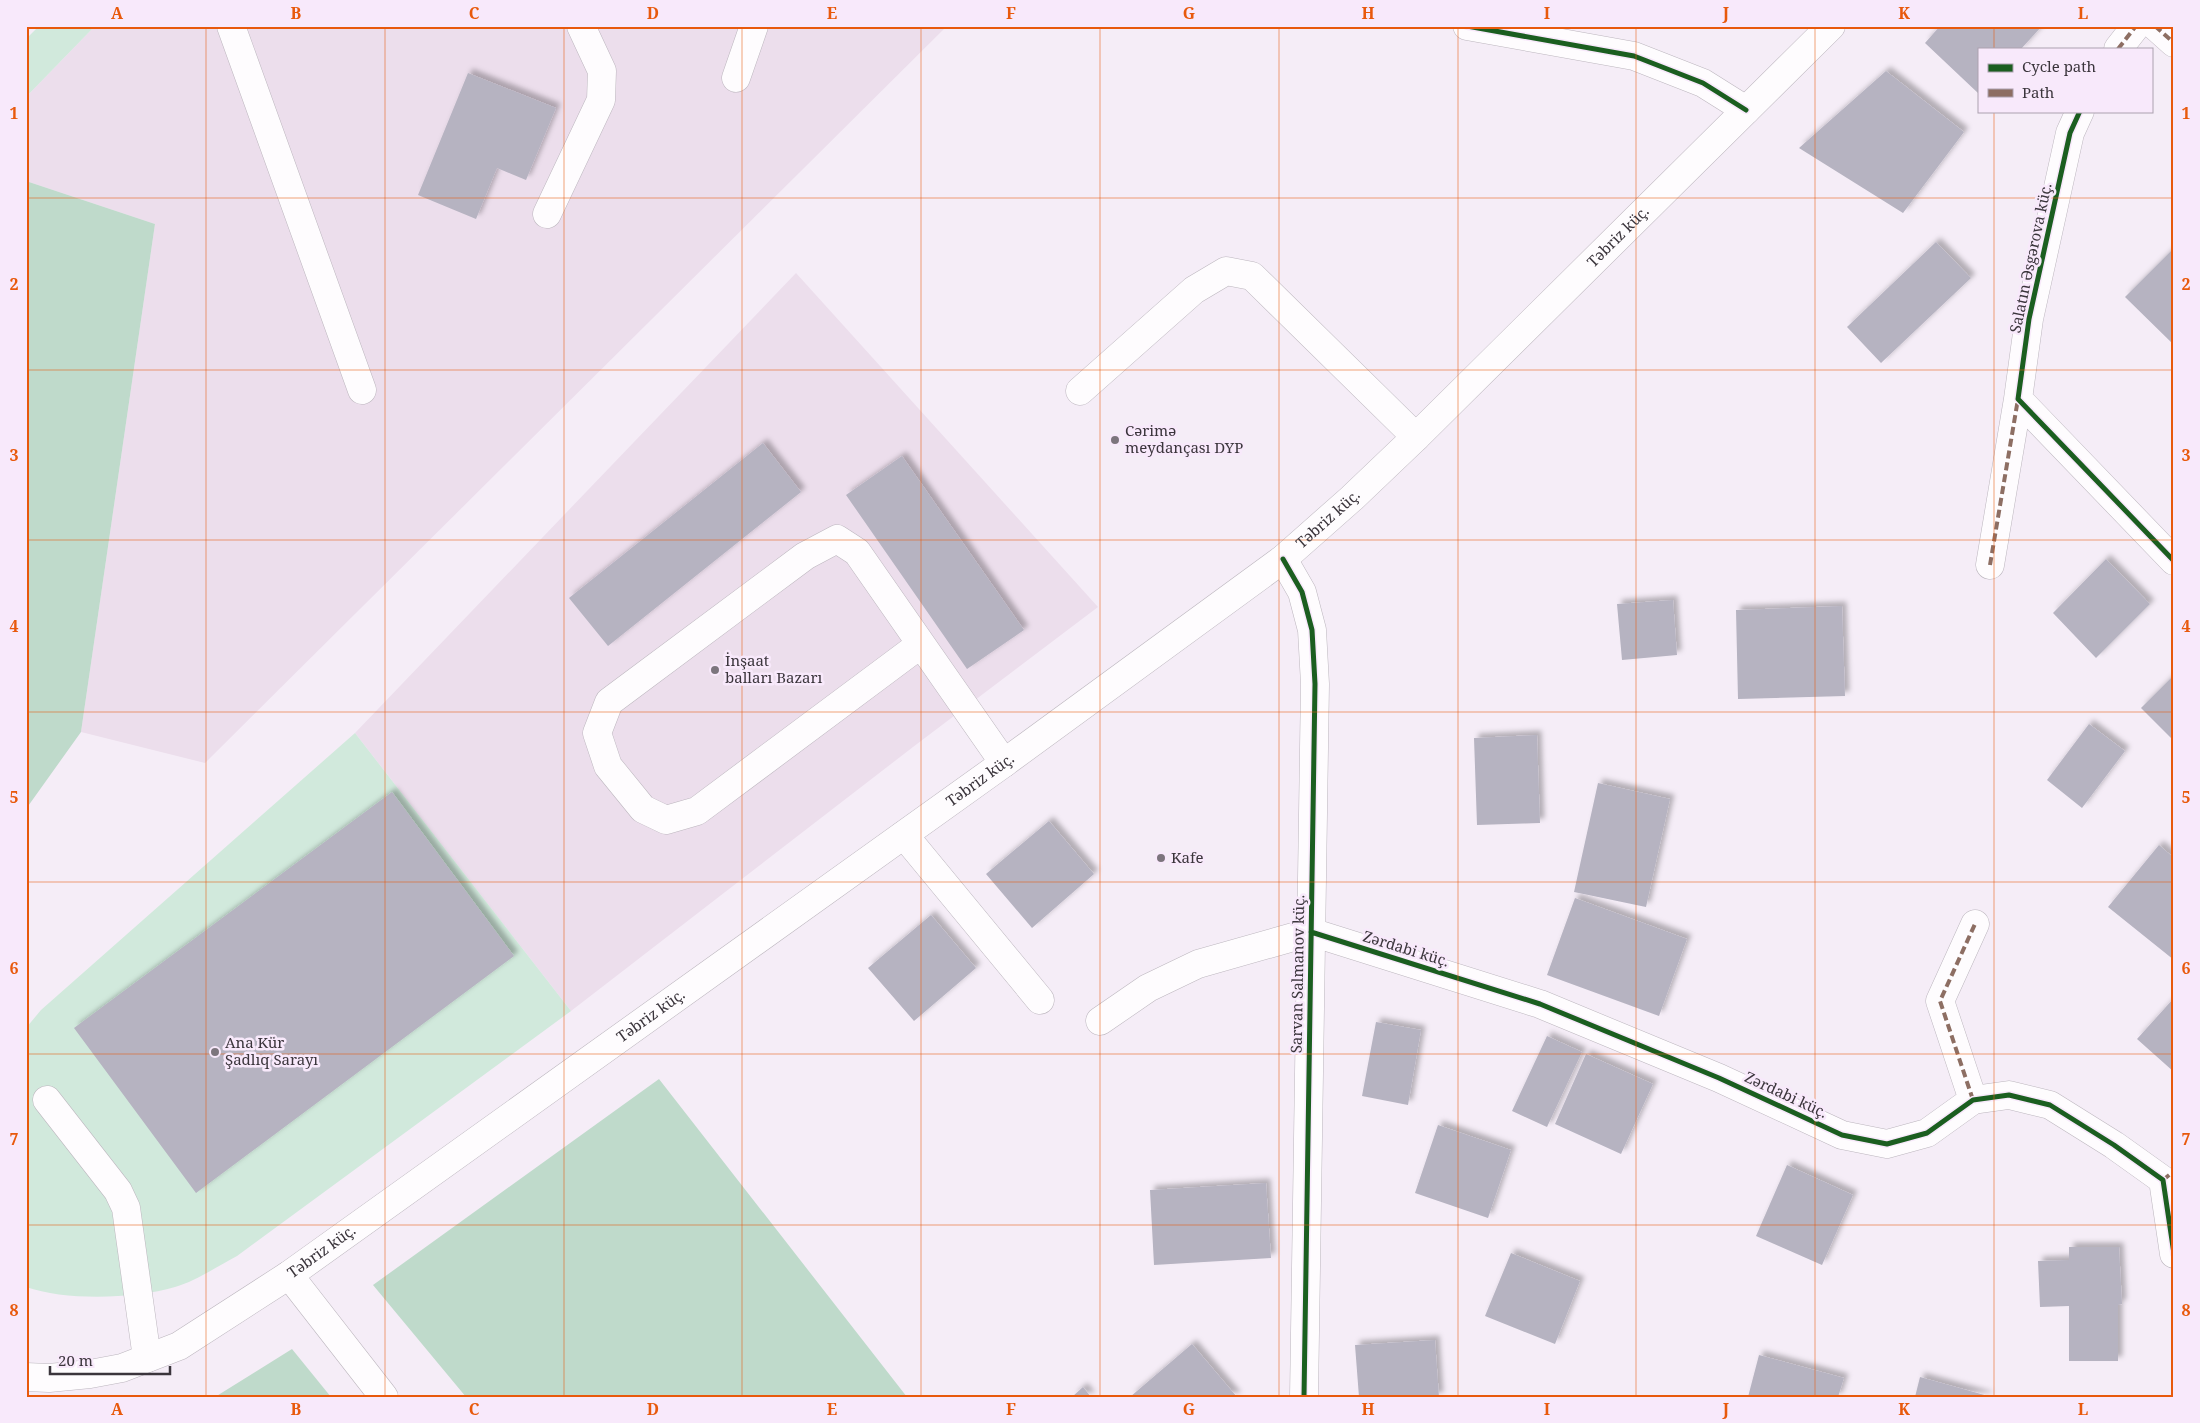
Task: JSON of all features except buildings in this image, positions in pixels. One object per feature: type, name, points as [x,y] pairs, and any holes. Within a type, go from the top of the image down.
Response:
[{"type":"street","points":[[231,26],[362,390]]},
{"type":"street","points":[[546,214],[601,100],[602,71],[581,26]]},
{"type":"street","points":[[736,78],[754,26]]},
{"type":"street","points":[[1467,26],[1634,56],[1703,83],[1746,110]]},
{"type":"street","points":[[2119,48],[2136,26]]},
{"type":"street","points":[[2155,26],[2174,43]]},
{"type":"street","name":"Təbriz küç.","points":[[26,1377],[50,1378],[90,1374],[122,1368],[179,1346],[289,1275],[1004,763],[1283,559],[1352,498],[1416,437],[1746,110],[1824,29]]},
{"type":"street","name":"Salatın Əsgərova küç.","points":[[1990,565],[2018,399],[2029,318],[2070,134],[2080,112]]},
{"type":"street","points":[[1080,391],[1194,290],[1226,271],[1252,276],[1416,437]]},
{"type":"street","points":[[2018,399],[2174,561]]},
{"type":"street","points":[[921,644],[697,811],[666,820],[643,809],[608,766],[597,733],[609,702],[805,556],[837,539],[857,552],[1004,763]]},
{"type":"street","name":"Sarvan Salmanov küç.","points":[[1283,559],[1302,592],[1312,630],[1315,684],[1304,1397]]},
{"type":"street","points":[[904,835],[1040,1000]]},
{"type":"street","points":[[1973,1100],[1940,1000],[1975,924]]},
{"type":"street","points":[[1100,1021],[1148,988],[1198,964],[1311,932]]},
{"type":"street","name":"Zərdabi küç.","points":[[1311,932],[1540,1004],[1720,1078],[1842,1135],[1887,1144],[1927,1133],[1973,1100],[2009,1095],[2050,1105],[2168,1176],[2174,1254]]},
{"type":"street","points":[[47,1100],[118,1191],[126,1208],[147,1358]]},
{"type":"street","points":[[289,1275],[384,1397]]},
{"type":"shaded area","points":[[95,26],[947,26],[205,763],[81,732],[155,224],[26,181],[26,97]]},
{"type":"shaded area","name":"İnşaat balları Bazarı","points":[[796,273],[1098,607],[571,1011],[355,733]]},
{"type":"green space","points":[[39,26],[95,26],[26,97],[26,39]]},
{"type":"green space","points":[[26,181],[155,224],[81,732],[26,809]]},
{"type":"green space","points":[[355,733],[571,1011],[237,1256],[199,1277],[175,1287],[120,1296],[60,1295],[26,1287],[26,1028],[41,1010]]},
{"type":"green space","points":[[659,1079],[907,1397],[466,1397],[373,1285]]},
{"type":"green space","points":[[292,1349],[331,1397],[215,1397]]},
{"type":"marked path","points":[[2119,48],[2136,26]]},
{"type":"marked path","points":[[2155,26],[2174,43]]},
{"type":"marked path","points":[[1990,565],[2018,399]]},
{"type":"marked path","points":[[1973,1100],[1940,1001],[1975,924]]},
{"type":"marked path","points":[[2163,1180],[2174,1171]]},
{"type":"cycle path","points":[[1467,26],[1634,56],[1703,83],[1746,110]]},
{"type":"cycle path","points":[[2080,112],[2070,133],[2029,319],[2018,399],[2174,561]]},
{"type":"cycle path","points":[[1283,559],[1302,592],[1312,630],[1315,684],[1304,1397]]},
{"type":"cycle path","points":[[1311,932],[1540,1004],[1719,1078],[1842,1135],[1887,1144],[1927,1133],[1973,1100],[2009,1095],[2050,1105],[2114,1145],[2163,1180],[2174,1254]]},
{"type":"place","name":"Cərimə meydançası DYP","points":[[1115,440]]},
{"type":"place","name":"İnşaat balları Bazarı","points":[[715,670]]},
{"type":"place","name":"Kafe","points":[[1161,858]]},
{"type":"place","name":"Ana Kür Şadlıq Sarayı","points":[[215,1052]]}]
